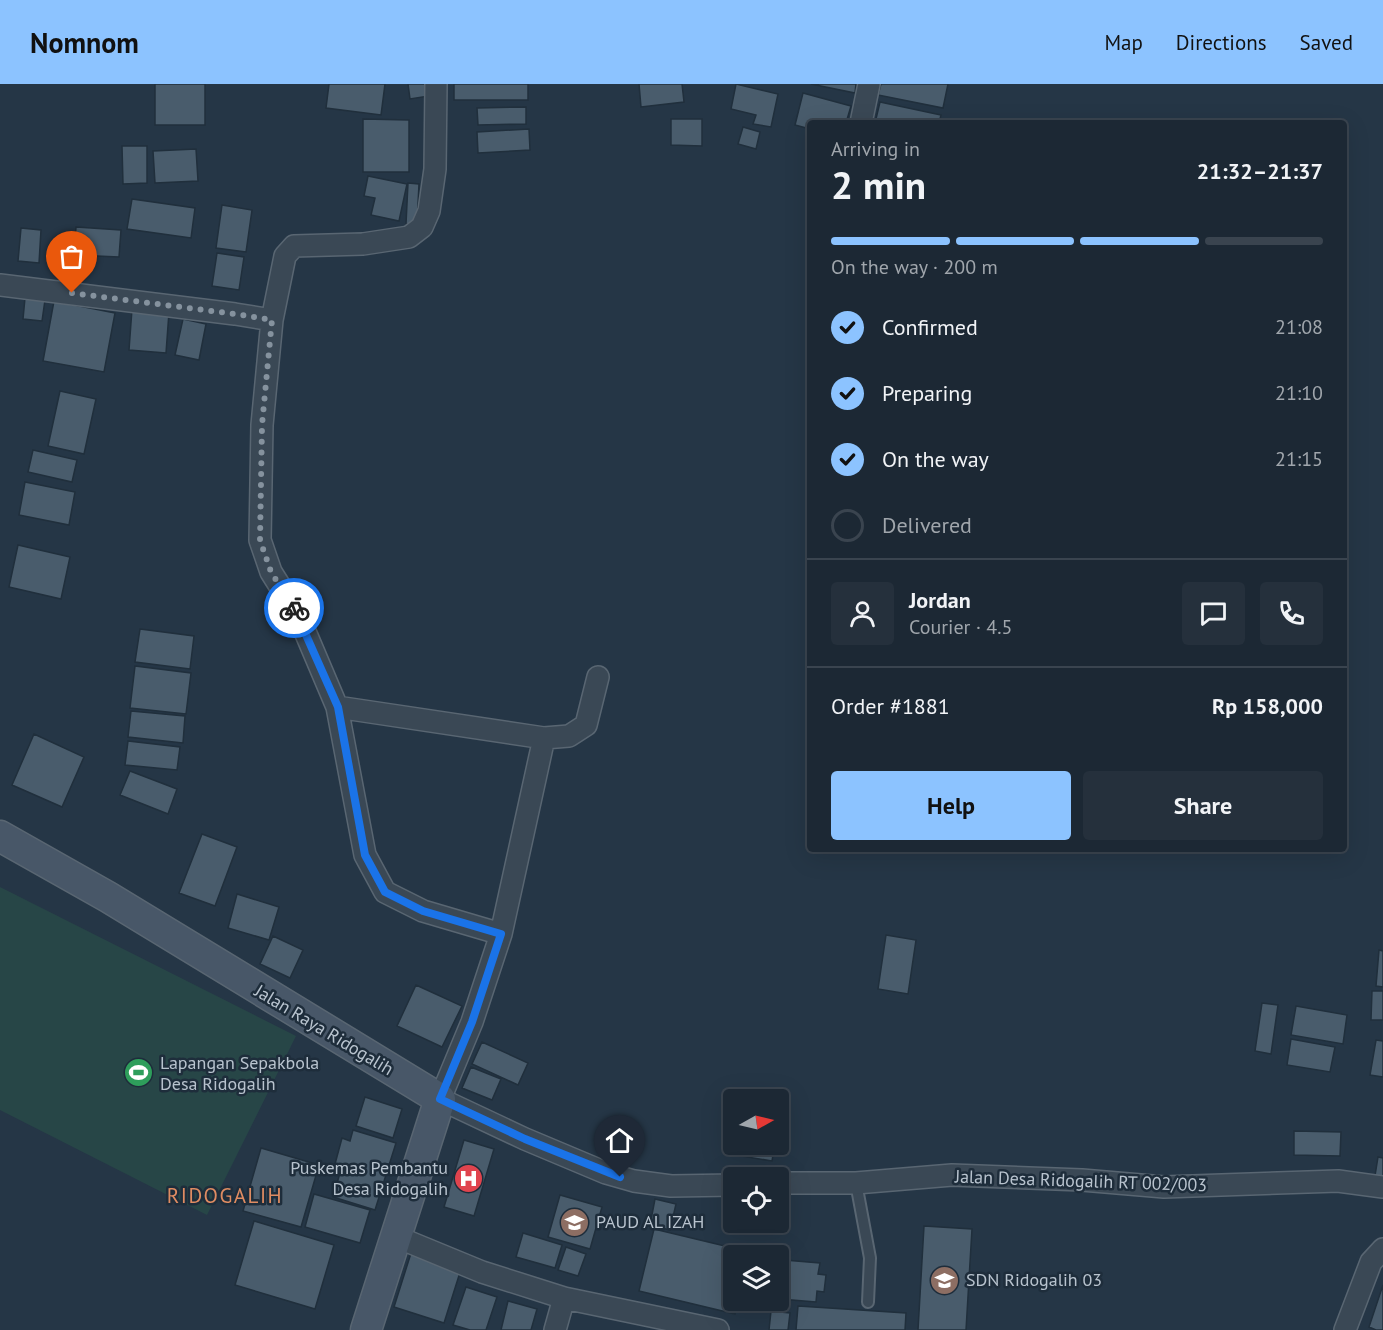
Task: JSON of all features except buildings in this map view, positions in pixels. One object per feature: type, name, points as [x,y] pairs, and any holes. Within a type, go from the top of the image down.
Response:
[{"type":"street","points":[[436,84],[435,169],[429,211],[422,227],[409,237],[363,244],[294,246],[285,256],[272,320],[262,425],[260,540],[271,572],[298,615],[338,707],[365,855],[385,892],[423,911],[501,934]]},
{"type":"street","points":[[862,120],[869,84]]},
{"type":"street","points":[[0,285],[272,320]]},
{"type":"street","points":[[338,707],[544,738],[569,736],[586,725],[598,677]]},
{"type":"street","points":[[366,1330],[440,1099],[472,1022],[501,934],[544,738]]},
{"type":"street","name":"Jalan Raya Ridogalih","points":[[0,836],[108,897],[440,1099]]},
{"type":"street","points":[[440,1099],[525,1139],[606,1173],[634,1181],[671,1186],[723,1185]]},
{"type":"street","name":"Jalan Desa Ridogalih RT 002/003","points":[[789,1183],[856,1183],[952,1175],[1083,1180],[1164,1187],[1338,1181],[1383,1187]]},
{"type":"street","points":[[397,1237],[482,1272],[564,1298],[718,1330]]},
{"type":"street","points":[[1345,1330],[1371,1262],[1383,1249]]},
{"type":"street","points":[[555,1330],[564,1298]]},
{"type":"lane","points":[[856,1183],[870,1258],[868,1302]]},
{"type":"green space","name":"Lapangan Sepakbola Desa Ridogalih","points":[[0,887],[296,1036],[207,1215],[0,1110]]},
{"type":"way so far","points":[[72,293],[272,320],[262,425],[260,540],[271,572],[294,608]]},
{"type":"place","name":"Lapangan Sepakbola Desa Ridogalih","points":[[139,1073]]},
{"type":"place","name":"Puskemas Pembantu Desa Ridogalih","points":[[469,1178]]},
{"type":"place","name":"PAUD AL IZAH","points":[[575,1222]]},
{"type":"place","name":"SDN Ridogalih 03","points":[[945,1280]]},
{"type":"district","name":"RIDOGALIH","points":[[225,1196]]},
{"type":"route","points":[[294,608],[338,707],[354,809],[365,855],[385,892],[423,911],[501,934],[490,974],[440,1099],[525,1139],[620,1177]]}]
